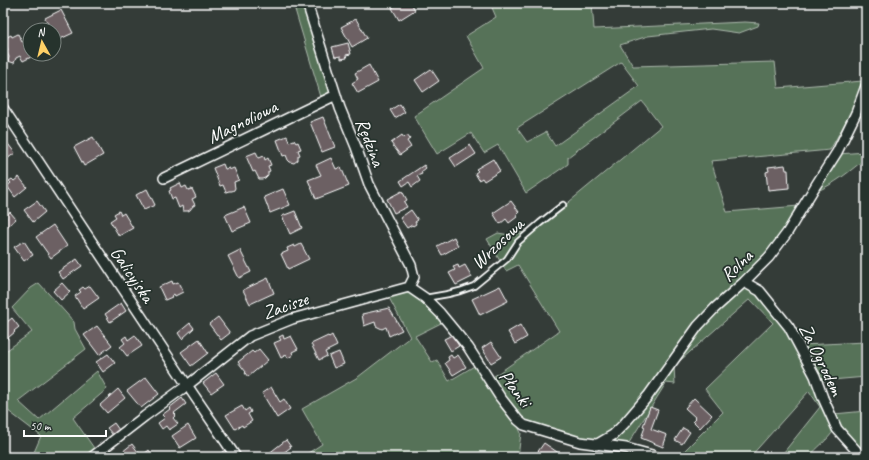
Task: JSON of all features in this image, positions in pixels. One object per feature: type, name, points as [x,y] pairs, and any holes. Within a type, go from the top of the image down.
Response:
[{"type":"street","name":"Rędzina","points":[[307,3],[340,108],[369,184],[411,265],[414,277],[409,287]]},
{"type":"street","name":"Rolna","points":[[596,445],[613,435],[624,424],[648,396],[698,326],[769,257],[787,233],[837,152],[856,113],[866,86]]},
{"type":"street","name":"Magnoliowa","points":[[164,178],[336,95]]},
{"type":"street","name":"Galicyjska","points":[[3,108],[236,457]]},
{"type":"street","name":"Za Ogrodem","points":[[744,282],[760,291],[789,327],[815,376],[837,429],[862,457]]},
{"type":"street","name":"Płanki","points":[[409,287],[425,298],[468,347],[500,397],[518,420],[524,425],[580,442],[626,448],[656,457]]},
{"type":"street","name":"Zacisze","points":[[92,457],[250,336],[292,319],[409,287]]},
{"type":"lane","name":"Wrzosowa","points":[[425,298],[448,294],[474,286],[507,259],[518,242],[540,222],[563,205]]},
{"type":"green space","points":[[293,3],[303,3],[331,93],[321,97]]},
{"type":"green space","points":[[490,3],[592,3],[594,29],[745,22],[759,23],[758,26],[739,33],[711,29],[648,36],[620,45],[633,66],[775,62],[778,88],[863,81],[854,107],[830,150],[711,161],[727,212],[799,206],[767,256],[742,282],[759,293],[787,328],[813,378],[834,430],[809,457],[780,457],[820,407],[809,391],[750,457],[678,457],[723,412],[705,389],[773,323],[750,299],[674,366],[675,384],[666,383],[627,446],[580,440],[521,419],[490,379],[559,331],[518,265],[506,271],[487,239],[498,233],[510,235],[535,230],[661,126],[642,101],[568,157],[568,164],[526,193],[498,145],[484,153],[471,133],[437,154],[414,116],[484,68],[466,36],[496,17]],"holes":[[[621,62],[639,86],[555,146],[546,132],[527,142],[517,128]]]},
{"type":"green space","points":[[866,152],[866,158],[854,168],[836,181],[815,192],[838,154]]},
{"type":"green space","points":[[39,283],[74,322],[75,329],[86,349],[18,401],[39,420],[97,371],[107,389],[73,418],[96,451],[91,457],[32,457],[41,436],[3,407],[3,353],[32,332],[12,308],[31,288]]},
{"type":"green space","points":[[410,290],[424,300],[443,322],[415,336],[432,362],[437,360],[449,381],[476,365],[517,424],[521,433],[518,457],[302,457],[322,444],[302,409],[358,377],[410,337],[388,296]]},
{"type":"green space","points":[[866,342],[866,377],[820,381],[802,345]]},
{"type":"green space","points":[[866,411],[866,457],[840,428],[834,414]]},
{"type":"building","points":[[400,3],[411,3],[415,10],[399,20],[392,8]]},
{"type":"building","points":[[61,10],[73,33],[62,38],[62,22],[47,22],[45,18]]},
{"type":"building","points":[[356,19],[367,38],[352,47],[341,27]]},
{"type":"building","points":[[18,34],[22,42],[22,59],[20,56],[16,58],[14,63],[8,61],[9,57],[6,51],[8,50],[3,39],[11,35],[12,37]]},
{"type":"building","points":[[348,43],[351,54],[346,55],[347,58],[341,59],[341,56],[335,57],[332,47]]},
{"type":"building","points":[[369,65],[378,82],[358,93],[352,83],[358,79],[355,73]]},
{"type":"building","points":[[431,69],[439,81],[423,92],[415,80]]},
{"type":"building","points":[[400,104],[405,112],[395,118],[390,110]]},
{"type":"building","points":[[323,117],[335,147],[322,152],[310,122]]},
{"type":"building","points":[[402,135],[404,138],[407,135],[410,139],[407,141],[411,147],[400,155],[391,143]]},
{"type":"building","points":[[287,136],[289,142],[294,140],[296,143],[298,142],[301,149],[298,150],[300,155],[298,156],[298,160],[294,163],[288,160],[286,155],[283,156],[277,140]]},
{"type":"building","points":[[93,137],[103,155],[84,166],[74,147]]},
{"type":"building","points":[[5,140],[15,153],[3,162],[3,141]]},
{"type":"building","points":[[470,145],[476,154],[456,167],[450,158]]},
{"type":"building","points":[[256,152],[259,158],[264,156],[265,160],[268,158],[271,165],[268,166],[270,171],[268,172],[268,175],[262,179],[259,179],[255,171],[253,172],[246,156]]},
{"type":"building","points":[[331,158],[336,169],[341,167],[349,186],[316,199],[308,180],[321,175],[316,165]]},
{"type":"building","points":[[493,159],[500,171],[484,181],[482,178],[479,180],[475,173],[478,171],[476,169]]},
{"type":"building","points":[[223,164],[225,169],[229,168],[229,170],[234,168],[239,180],[234,182],[235,188],[232,191],[226,192],[223,185],[220,186],[213,168]]},
{"type":"building","points":[[424,165],[426,168],[421,172],[422,174],[417,176],[420,181],[412,187],[409,182],[403,186],[400,181]]},
{"type":"building","points":[[785,165],[786,170],[788,170],[789,188],[768,190],[766,172],[769,171],[768,167]]},
{"type":"building","points":[[19,177],[27,187],[15,197],[7,186],[11,183],[9,181],[12,179],[14,181]]},
{"type":"building","points":[[180,183],[182,188],[186,186],[188,190],[192,189],[196,197],[192,199],[195,205],[188,211],[183,211],[182,206],[179,208],[175,198],[172,199],[169,191],[171,190],[170,188]]},
{"type":"building","points":[[147,189],[155,205],[144,210],[136,195]]},
{"type":"building","points":[[283,189],[290,205],[270,213],[264,197]]},
{"type":"building","points":[[402,191],[407,200],[404,202],[407,207],[394,213],[387,199]]},
{"type":"building","points":[[37,201],[45,212],[33,222],[24,210]]},
{"type":"building","points":[[511,201],[519,212],[516,215],[517,217],[509,223],[506,219],[500,224],[493,213]]},
{"type":"building","points":[[244,207],[251,223],[232,231],[225,215]]},
{"type":"building","points":[[411,210],[418,220],[415,222],[416,224],[407,228],[400,218]]},
{"type":"building","points":[[119,211],[121,215],[124,213],[133,228],[119,236],[110,221],[116,217],[114,214]]},
{"type":"building","points":[[295,211],[302,228],[290,234],[282,216]]},
{"type":"building","points":[[10,212],[16,219],[3,230],[3,220],[7,218],[5,216]]},
{"type":"building","points":[[53,225],[67,246],[51,258],[36,237]]},
{"type":"building","points":[[454,237],[458,246],[442,255],[437,246]]},
{"type":"building","points":[[24,241],[33,255],[24,261],[14,247]]},
{"type":"building","points":[[301,244],[309,259],[288,269],[281,254],[288,251],[287,248],[294,245],[295,247]]},
{"type":"building","points":[[240,250],[251,272],[239,278],[228,256]]},
{"type":"building","points":[[77,259],[82,266],[63,279],[58,272]]},
{"type":"building","points":[[458,265],[459,268],[465,265],[472,277],[456,285],[449,273],[455,270],[453,267]]},
{"type":"building","points":[[268,278],[274,293],[250,304],[243,290]]},
{"type":"building","points":[[172,281],[173,284],[178,282],[183,292],[175,296],[174,294],[171,296],[172,297],[165,300],[159,287]]},
{"type":"building","points":[[62,283],[70,292],[61,300],[53,291]]},
{"type":"building","points":[[90,286],[99,298],[83,309],[75,296],[81,292],[79,290],[83,287],[85,289]]},
{"type":"building","points":[[500,286],[508,301],[480,315],[472,299]]},
{"type":"building","points":[[121,303],[126,311],[110,322],[105,314]]},
{"type":"building","points":[[389,308],[402,330],[389,336],[386,327],[382,329],[376,326],[375,322],[364,326],[362,314]]},
{"type":"building","points":[[218,317],[230,333],[221,340],[209,324]]},
{"type":"building","points":[[12,318],[19,327],[3,342],[3,323]]},
{"type":"building","points":[[190,323],[194,328],[182,339],[178,333]]},
{"type":"building","points":[[520,325],[527,337],[515,344],[508,332]]},
{"type":"building","points":[[97,326],[112,345],[99,355],[84,335]]},
{"type":"building","points":[[135,335],[142,346],[127,356],[120,347],[125,343],[122,339],[126,336],[128,340]]},
{"type":"building","points":[[283,335],[284,339],[291,336],[298,349],[292,352],[293,355],[288,358],[286,355],[281,358],[274,343],[281,340],[279,337]]},
{"type":"building","points":[[332,335],[337,346],[325,352],[327,356],[319,360],[311,344]]},
{"type":"building","points":[[452,335],[459,346],[451,351],[444,339]]},
{"type":"building","points":[[199,339],[208,353],[191,366],[181,352]]},
{"type":"building","points":[[491,342],[501,357],[491,363],[482,348]]},
{"type":"building","points":[[259,349],[268,360],[248,377],[238,362],[252,351],[254,353]]},
{"type":"building","points":[[339,352],[344,364],[334,368],[329,356]]},
{"type":"building","points":[[108,354],[115,363],[103,372],[96,362]]},
{"type":"building","points":[[451,355],[453,358],[458,355],[466,367],[453,375],[445,363],[449,360],[448,357]]},
{"type":"building","points":[[216,373],[224,384],[211,393],[203,383]]},
{"type":"building","points":[[146,377],[159,394],[141,408],[127,391]]},
{"type":"building","points":[[271,387],[280,402],[284,399],[290,409],[277,418],[262,393]]},
{"type":"building","points":[[118,389],[125,398],[107,413],[100,405]]},
{"type":"building","points":[[182,398],[186,404],[174,413],[176,415],[173,418],[178,424],[169,430],[166,426],[162,429],[158,423],[165,418],[162,415]]},
{"type":"building","points":[[694,398],[712,415],[700,428],[693,421],[696,418],[685,408]]},
{"type":"building","points":[[242,406],[245,411],[249,408],[251,412],[248,414],[252,421],[243,427],[242,425],[235,429],[226,415]]},
{"type":"building","points":[[650,407],[658,410],[651,429],[667,435],[663,447],[641,438],[645,427],[643,426]]},
{"type":"building","points":[[114,423],[119,430],[113,435],[107,428]]},
{"type":"building","points":[[188,425],[196,438],[180,448],[172,436]]},
{"type":"building","points":[[683,428],[690,432],[682,444],[675,440]]},
{"type":"building","points":[[286,440],[291,447],[278,457],[271,457],[268,454]]},
{"type":"building","points":[[544,443],[560,454],[558,457],[534,457]]},
{"type":"building","points":[[132,444],[142,457],[117,457],[117,456]]},
{"type":"building","points":[[149,450],[154,457],[144,457],[143,455]]},
{"type":"building","points":[[225,450],[230,457],[220,457],[218,455]]}]
